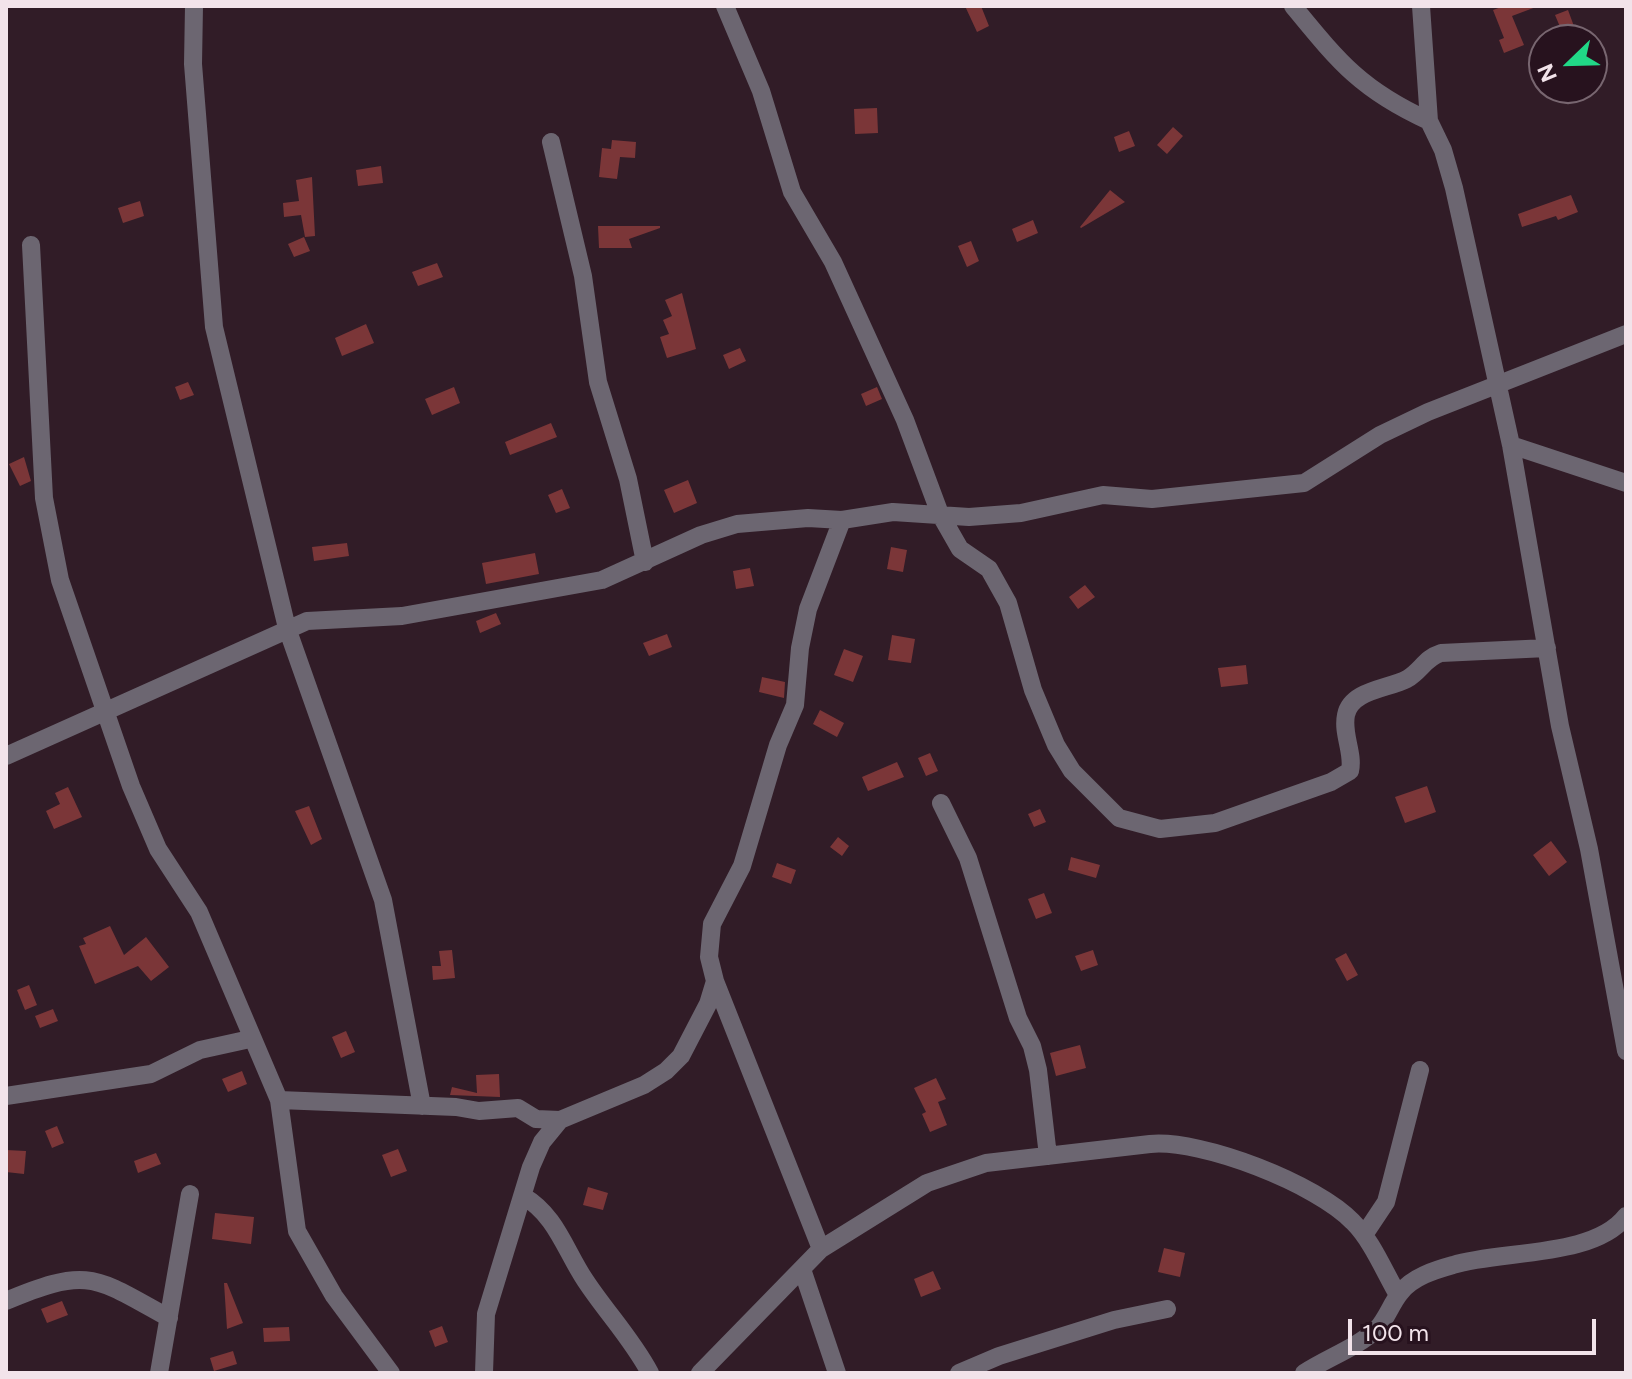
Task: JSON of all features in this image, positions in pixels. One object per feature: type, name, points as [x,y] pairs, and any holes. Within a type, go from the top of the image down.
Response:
[{"type":"street","points":[[194,6],[193,64],[214,327],[287,628],[383,900],[422,1106]]},
{"type":"street","points":[[725,6],[761,91],[792,192],[833,262],[905,420],[940,514],[960,549],[989,569],[998,583],[1016,624],[1042,712],[1072,771],[1119,818],[1135,825],[1185,829],[1215,823],[1347,774],[1351,764],[1345,724],[1349,704],[1410,677],[1433,655],[1457,651],[1547,648]]},
{"type":"street","points":[[1293,6],[1344,68],[1381,97],[1429,121]]},
{"type":"street","points":[[1421,6],[1429,121],[1443,150],[1454,188],[1495,386],[1511,445],[1560,726],[1589,849],[1626,1051]]},
{"type":"street","points":[[551,142],[583,276],[598,382],[628,479],[645,562]]},
{"type":"street","points":[[31,245],[44,498],[60,580],[105,714],[158,849],[199,912],[250,1039],[279,1100],[297,1231],[334,1296],[391,1373]]},
{"type":"street","points":[[6,756],[105,714],[287,628],[327,618],[414,614],[602,580],[701,535],[737,524],[808,518],[842,520],[893,512],[969,517],[1021,513],[1103,495],[1152,499],[1304,483],[1380,435],[1626,334]]},
{"type":"street","points":[[1511,445],[1626,483]]},
{"type":"street","points":[[821,1249],[715,981],[709,957],[712,924],[742,866],[778,745],[795,705],[800,648],[808,609],[842,520]]},
{"type":"street","points":[[941,803],[968,858],[1018,1018],[1032,1046],[1038,1070],[1048,1156]]},
{"type":"street","points":[[279,1100],[479,1111],[518,1108],[536,1119],[560,1120],[644,1085],[666,1071],[681,1056],[708,1004],[715,981]]},
{"type":"street","points":[[6,1096],[151,1074],[200,1050],[250,1039]]},
{"type":"street","points":[[1364,1235],[1386,1202],[1420,1070]]},
{"type":"street","points":[[484,1373],[486,1314],[542,1142],[560,1120]]},
{"type":"street","points":[[700,1373],[821,1249],[927,1183],[986,1163],[1167,1142],[1245,1162],[1311,1192],[1352,1220],[1398,1295]]},
{"type":"street","points":[[159,1373],[190,1194]]},
{"type":"street","points":[[523,1196],[549,1218],[583,1277],[650,1373]]},
{"type":"street","points":[[1304,1373],[1376,1329],[1408,1284],[1450,1265],[1580,1241],[1623,1225]]},
{"type":"street","points":[[802,1269],[837,1373]]},
{"type":"street","points":[[6,1301],[52,1284],[94,1279],[169,1318]]},
{"type":"street","points":[[959,1373],[999,1356],[1061,1340],[1114,1320],[1167,1309]]},
{"type":"building","points":[[965,6],[981,6],[989,26],[977,32]]},
{"type":"building","points":[[1504,6],[1536,7],[1512,16],[1524,45],[1504,53],[1499,40],[1504,38],[1493,10]]},
{"type":"building","points":[[1568,10],[1573,24],[1559,24],[1555,15]]},
{"type":"building","points":[[877,108],[878,133],[855,134],[854,109]]},
{"type":"building","points":[[1173,127],[1183,136],[1167,154],[1157,145]]},
{"type":"building","points":[[1129,131],[1135,146],[1119,152],[1114,137]]},
{"type":"building","points":[[612,140],[636,142],[635,158],[620,157],[617,179],[599,177],[602,148],[611,149]]},
{"type":"building","points":[[381,166],[383,183],[358,186],[356,170]]},
{"type":"building","points":[[312,177],[315,236],[305,237],[301,215],[284,217],[283,203],[299,201],[296,180]]},
{"type":"building","points":[[1110,190],[1125,202],[1081,228],[1080,227]]},
{"type":"building","points":[[1571,195],[1578,212],[1558,220],[1556,216],[1522,227],[1518,214]]},
{"type":"building","points":[[140,201],[144,216],[123,223],[118,208]]},
{"type":"building","points":[[1033,220],[1038,233],[1017,242],[1012,229]]},
{"type":"building","points":[[598,226],[660,228],[629,239],[632,248],[599,248]]},
{"type":"building","points":[[304,237],[310,251],[294,257],[288,244]]},
{"type":"building","points":[[971,241],[979,261],[967,267],[958,246]]},
{"type":"building","points":[[437,263],[443,277],[418,286],[412,272]]},
{"type":"building","points":[[682,293],[696,349],[667,358],[660,337],[669,334],[663,320],[672,316],[665,300]]},
{"type":"building","points":[[366,324],[374,343],[342,356],[335,338]]},
{"type":"building","points":[[740,348],[746,361],[729,369],[723,355]]},
{"type":"building","points":[[188,382],[194,395],[180,400],[175,387]]},
{"type":"building","points":[[454,387],[460,403],[432,415],[425,399]]},
{"type":"building","points":[[877,387],[882,399],[866,406],[861,394]]},
{"type":"building","points":[[551,423],[557,437],[510,455],[505,442]]},
{"type":"building","points":[[24,457],[31,481],[20,486],[9,464]]},
{"type":"building","points":[[688,480],[697,503],[674,513],[664,490]]},
{"type":"building","points":[[562,489],[570,508],[556,513],[548,495]]},
{"type":"building","points":[[347,543],[349,556],[314,561],[312,547]]},
{"type":"building","points":[[891,547],[907,550],[903,572],[887,569]]},
{"type":"building","points":[[535,553],[539,574],[486,584],[482,563]]},
{"type":"building","points":[[750,568],[754,586],[736,589],[733,571]]},
{"type":"building","points":[[1085,585],[1095,597],[1078,609],[1069,597]]},
{"type":"building","points":[[496,613],[501,624],[480,633],[476,621]]},
{"type":"building","points":[[667,634],[672,647],[649,656],[643,643]]},
{"type":"building","points":[[892,635],[915,639],[911,663],[888,660]]},
{"type":"building","points":[[844,649],[863,656],[853,682],[834,675]]},
{"type":"building","points":[[1246,665],[1248,684],[1221,687],[1218,668]]},
{"type":"building","points":[[762,677],[785,682],[784,698],[759,692]]},
{"type":"building","points":[[820,710],[844,723],[837,737],[813,724]]},
{"type":"building","points":[[930,753],[938,771],[926,776],[918,758]]},
{"type":"building","points":[[897,762],[904,777],[868,791],[862,777]]},
{"type":"building","points":[[1427,786],[1436,812],[1405,823],[1395,797]]},
{"type":"building","points":[[68,787],[82,817],[54,829],[46,811],[60,804],[55,793]]},
{"type":"building","points":[[309,806],[322,839],[311,845],[295,811]]},
{"type":"building","points":[[1040,809],[1046,822],[1034,827],[1028,814]]},
{"type":"building","points":[[838,837],[849,846],[842,856],[830,847]]},
{"type":"building","points":[[1551,841],[1567,862],[1549,876],[1533,855]]},
{"type":"building","points":[[1071,857],[1100,865],[1096,878],[1068,870]]},
{"type":"building","points":[[777,863],[796,870],[791,884],[772,877]]},
{"type":"building","points":[[1044,893],[1052,913],[1036,919],[1028,899]]},
{"type":"building","points":[[110,926],[124,955],[146,937],[169,967],[151,981],[138,966],[95,984],[79,946],[86,944],[83,938]]},
{"type":"building","points":[[452,950],[455,978],[433,980],[432,966],[441,966],[439,951]]},
{"type":"building","points":[[1093,950],[1098,965],[1081,971],[1075,956]]},
{"type":"building","points":[[1346,953],[1358,975],[1347,981],[1335,959]]},
{"type":"building","points":[[29,985],[37,1005],[25,1010],[17,990]]},
{"type":"building","points":[[53,1009],[58,1021],[40,1028],[35,1016]]},
{"type":"building","points":[[346,1031],[355,1052],[341,1058],[332,1037]]},
{"type":"building","points":[[1080,1045],[1086,1068],[1056,1076],[1050,1053]]},
{"type":"building","points":[[242,1071],[247,1084],[228,1092],[222,1079]]},
{"type":"building","points":[[499,1074],[500,1097],[450,1095],[452,1087],[477,1093],[476,1075]]},
{"type":"building","points":[[936,1078],[946,1099],[938,1102],[947,1125],[930,1132],[922,1114],[926,1112],[914,1088]]},
{"type":"building","points":[[57,1126],[64,1143],[52,1148],[45,1131]]},
{"type":"building","points":[[398,1149],[407,1171],[391,1177],[382,1155]]},
{"type":"building","points":[[6,1150],[26,1151],[24,1174],[6,1172]]},
{"type":"building","points":[[156,1153],[161,1164],[138,1173],[134,1161]]},
{"type":"building","points":[[588,1187],[608,1193],[603,1210],[583,1205]]},
{"type":"building","points":[[215,1213],[254,1217],[251,1244],[212,1239]]},
{"type":"building","points":[[1164,1248],[1185,1253],[1180,1277],[1158,1272]]},
{"type":"building","points":[[933,1271],[941,1289],[921,1297],[914,1279]]},
{"type":"building","points":[[224,1283],[227,1283],[243,1323],[227,1329]]},
{"type":"building","points":[[62,1301],[68,1315],[47,1323],[41,1309]]},
{"type":"building","points":[[442,1326],[448,1342],[435,1347],[429,1331]]},
{"type":"building","points":[[289,1327],[290,1341],[264,1342],[263,1328]]},
{"type":"building","points":[[233,1351],[237,1364],[214,1371],[210,1358]]}]
